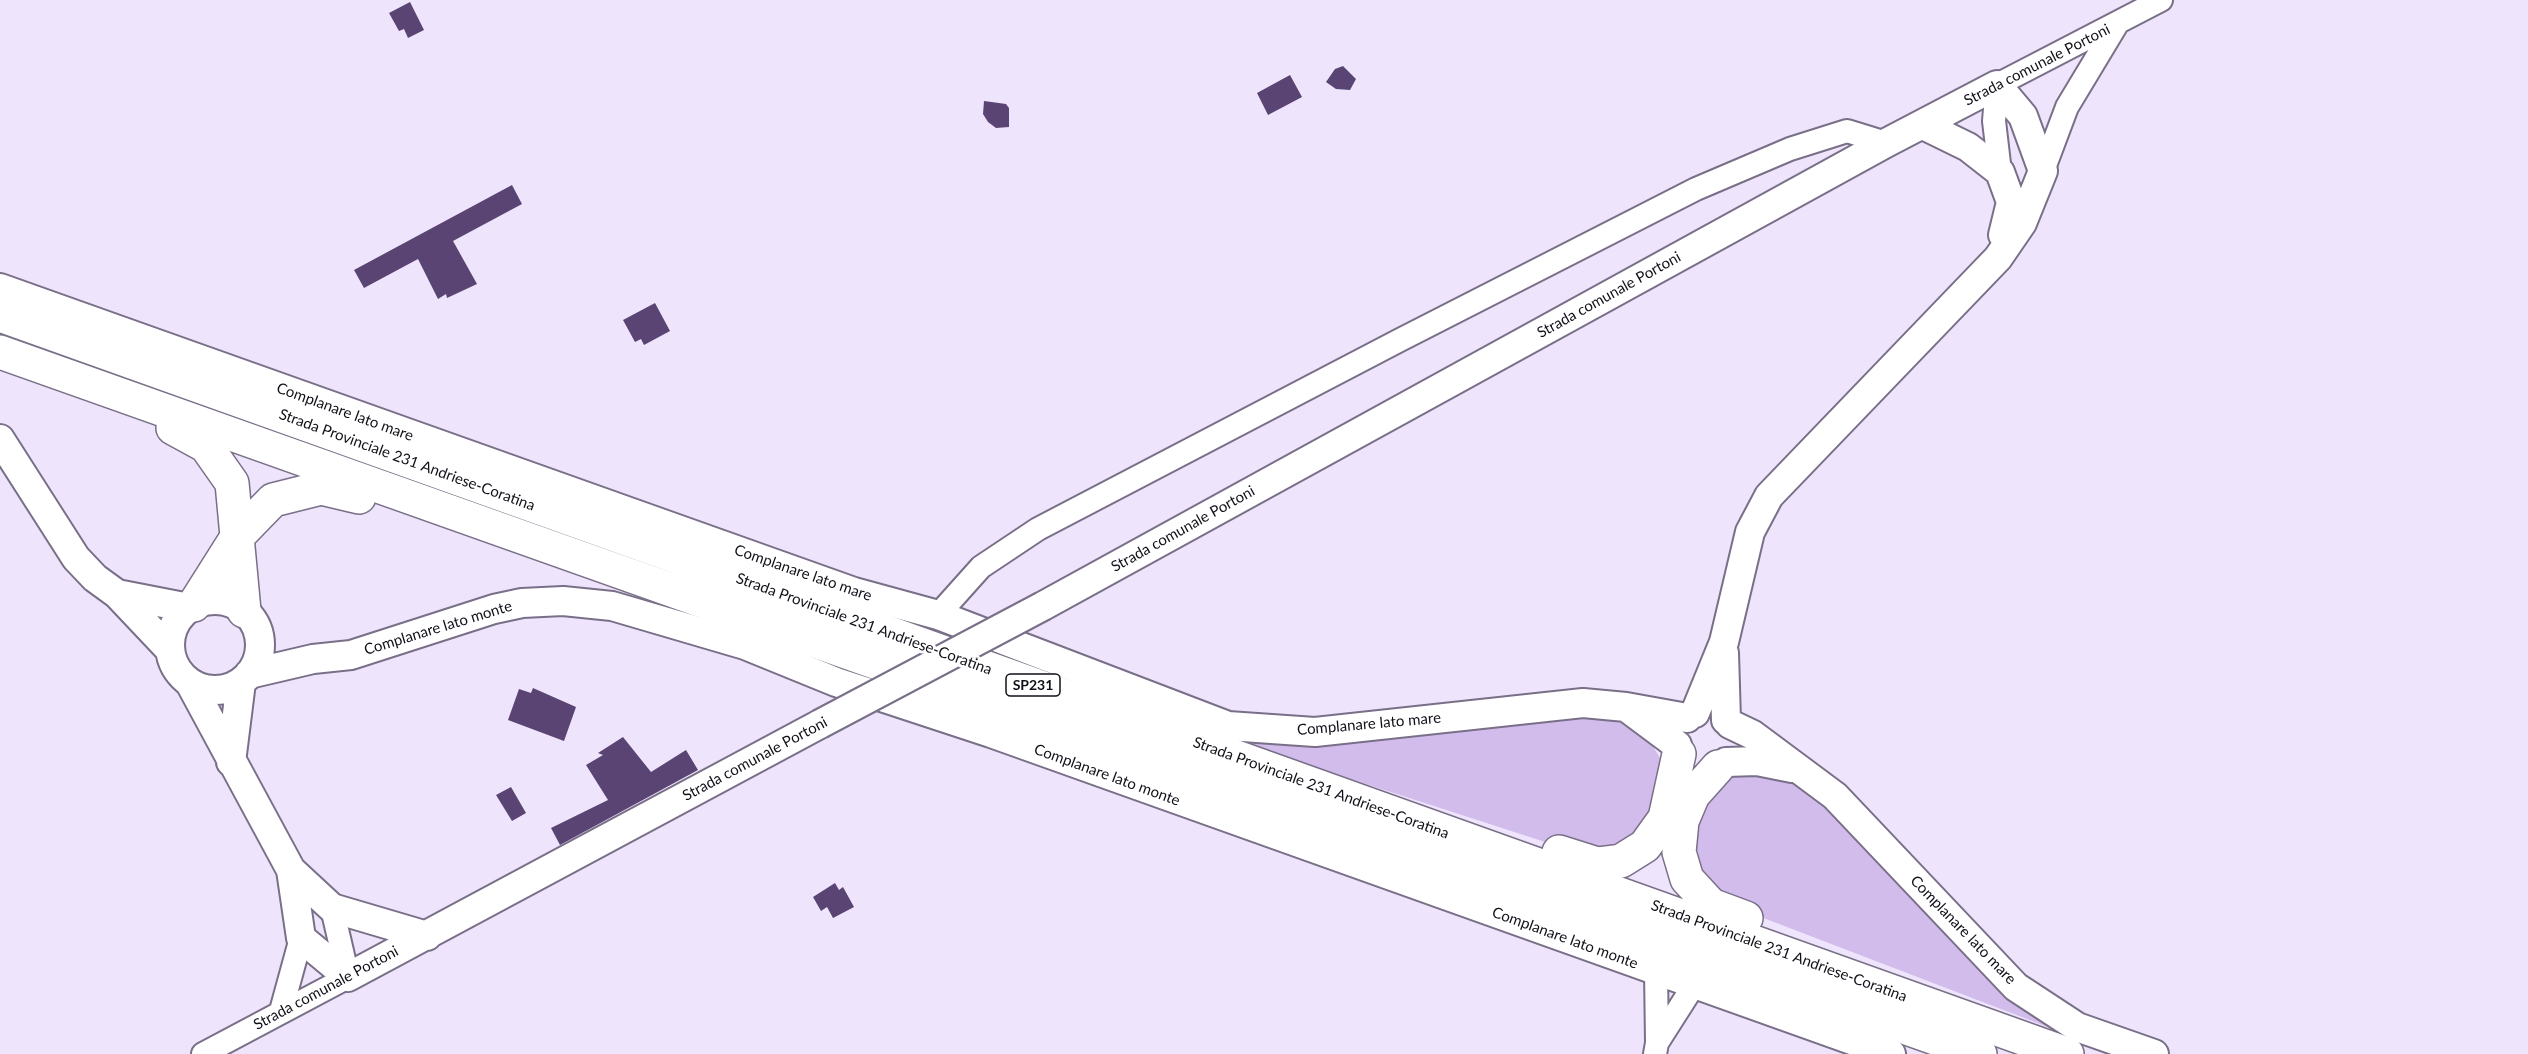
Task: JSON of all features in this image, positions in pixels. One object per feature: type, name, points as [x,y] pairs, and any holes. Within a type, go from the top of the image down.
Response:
[{"type":"highway","name":"Strada Provinciale 231 Andriese-Coratina","points":[[0,315],[2067,1054]]},
{"type":"highway","name":"Strada Provinciale 231 Andriese-Coratina","points":[[0,354],[1980,1054]]},
{"type":"highway","points":[[0,354],[84,397],[180,431],[206,446],[232,483],[237,537],[250,620]]},
{"type":"highway","points":[[191,606],[237,537],[273,500],[321,488],[343,491],[455,529],[558,550]]},
{"type":"highway","points":[[1385,811],[1444,814],[1596,864],[1621,861],[1645,846],[1665,818],[1678,749]]},
{"type":"highway","points":[[1722,764],[1693,795],[1682,821],[1679,852],[1688,879],[1710,905],[1852,958],[1893,992]]},
{"type":"street","name":"Strada comunale Portoni","points":[[203,1054],[1043,606],[1886,143],[2161,0]]},
{"type":"street","points":[[1678,749],[1680,726],[1691,716],[1724,642],[1750,532],[1769,496],[1998,258],[2022,223],[2067,107],[2116,24]]},
{"type":"street","points":[[1997,86],[2023,116],[2043,171]]},
{"type":"street","points":[[1997,86],[1994,121],[2000,172],[2011,202],[1998,258]]},
{"type":"street","points":[[1923,125],[1968,147],[2000,172]]},
{"type":"street","points":[[938,615],[981,567],[1038,529],[1676,199],[1790,149],[1847,131],[1886,143]]},
{"type":"street","name":"Complanare lato mare","points":[[0,288],[855,592],[938,615],[1211,722],[1246,729],[1315,732],[1583,703],[1691,716]]},
{"type":"street","points":[[0,439],[76,558],[95,578],[117,594],[170,649],[176,668],[190,683],[291,870],[332,908],[427,936]]},
{"type":"street","points":[[117,594],[191,606],[220,600],[313,659]]},
{"type":"street","name":"Complanare lato monte","points":[[245,678],[313,659],[351,655],[494,609],[522,603],[563,601],[620,608],[745,645],[836,682],[991,733],[1891,1054]]},
{"type":"street","points":[[170,649],[174,626],[191,606]]},
{"type":"street","points":[[231,762],[245,678],[259,653],[250,620]]},
{"type":"street","points":[[1626,707],[1678,749],[1692,766],[1701,769],[1722,764],[1735,740],[1728,722],[1724,642]]},
{"type":"street","points":[[190,683],[210,690],[231,687],[245,678]]},
{"type":"street","points":[[1691,716],[1712,712],[1728,722]]},
{"type":"street","name":"Complanare lato mare","points":[[1728,722],[1753,735],[1835,796],[2016,987],[2077,1027],[2154,1054]]},
{"type":"street","name":"Complanare lato mare","points":[[1722,764],[1757,761],[1797,769]]},
{"type":"street","points":[[281,1011],[301,938],[291,870]]},
{"type":"street","points":[[332,908],[348,977]]},
{"type":"street","points":[[301,938],[348,977]]},
{"type":"street","points":[[1656,971],[1656,1048]]},
{"type":"street","points":[[1656,1048],[1694,985]]},
{"type":"shaded area","points":[[1582,711],[1626,720],[1646,735],[1660,758],[1664,787],[1636,842],[1604,854],[1573,851],[1227,739],[1262,743],[1319,743]]},
{"type":"shaded area","points":[[1761,772],[1797,780],[2074,1037],[1740,909],[1712,889],[1695,861],[1696,831],[1707,800],[1732,776]]},
{"type":"building","points":[[410,2],[424,30],[408,38],[404,29],[399,31],[389,13]]},
{"type":"building","points":[[1343,66],[1356,79],[1350,90],[1336,89],[1326,82],[1335,69]]},
{"type":"building","points":[[1290,75],[1302,97],[1268,115],[1257,93]]},
{"type":"building","points":[[984,101],[1006,104],[1009,108],[1009,127],[996,128],[988,122],[983,114]]},
{"type":"building","points":[[512,185],[522,204],[453,241],[477,284],[447,298],[446,294],[438,299],[418,259],[364,288],[354,270]]},
{"type":"building","points":[[655,303],[670,331],[644,345],[641,339],[635,342],[623,320]]},
{"type":"building","points":[[533,688],[576,707],[564,741],[508,720],[519,689],[531,693]]},
{"type":"building","points":[[623,737],[651,772],[686,750],[698,770],[560,845],[551,828],[608,800],[586,765],[603,755],[598,753]]},
{"type":"building","points":[[511,787],[526,813],[512,821],[496,795]]},
{"type":"building","points":[[835,883],[839,890],[843,887],[854,907],[833,918],[827,907],[821,911],[813,897]]}]
